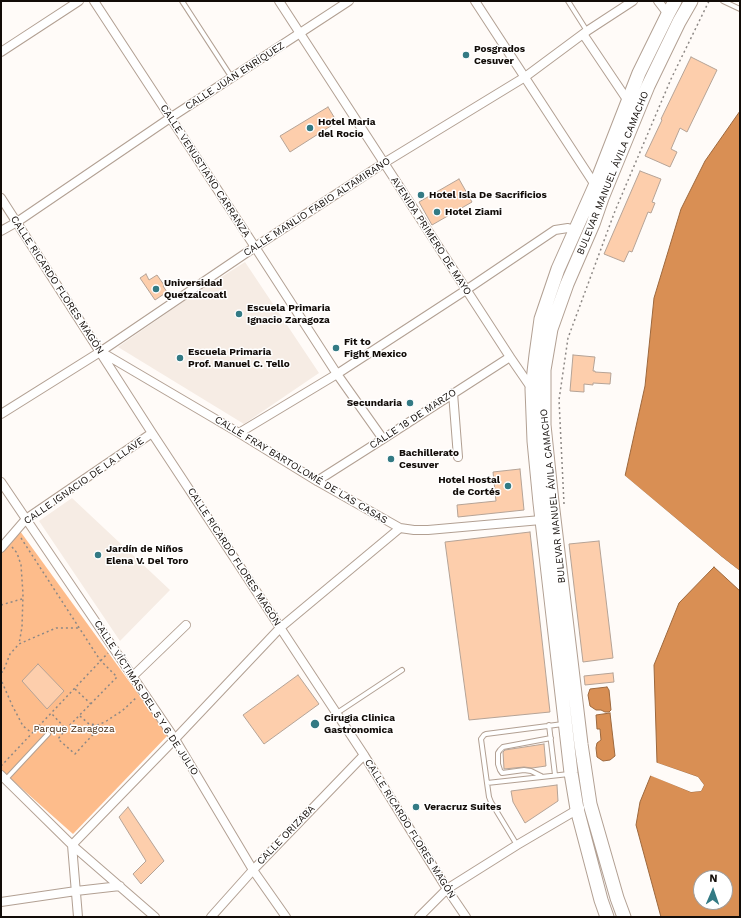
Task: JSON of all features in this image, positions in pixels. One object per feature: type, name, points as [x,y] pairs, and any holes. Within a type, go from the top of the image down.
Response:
[{"type":"main road","name":"BULEVAR MANUEL ÁVILA CAMACHO","points":[[624,917],[617,898],[590,804],[581,744],[544,426],[544,370],[551,329],[567,284],[593,224],[599,192],[628,101],[639,73],[675,1]]},
{"type":"main road","name":"BULEVAR MANUEL ÁVILA CAMACHO","points":[[607,917],[601,900],[577,809],[571,773],[541,520],[534,441],[532,390],[542,319],[558,269],[575,230],[599,192],[637,114],[663,54],[691,1]]},
{"type":"street","points":[[1,52],[79,1]]},
{"type":"street","name":"CALLE VENUSTIANO CARRANZA","points":[[94,1],[337,374],[383,439]]},
{"type":"street","name":"AVENIDA PRIMERO DE MAYO","points":[[279,1],[532,390]]},
{"type":"street","name":"CALLE JUAN ENRÍQUEZ","points":[[1,231],[17,222],[170,118],[349,1]]},
{"type":"street","points":[[475,1],[599,192]]},
{"type":"street","name":"CALLE MANLIO FABIO ALTAMIRANO","points":[[1,414],[100,352],[255,247],[384,163],[525,77],[585,32],[633,1]]},
{"type":"street","points":[[658,1],[668,14]]},
{"type":"street","points":[[585,32],[637,114]]},
{"type":"street","name":"CALLE RICARDO FLORES MAGÓN","points":[[1,198],[152,433],[364,755],[466,917]]},
{"type":"street","points":[[240,433],[337,374],[555,230],[568,228],[575,230]]},
{"type":"street","name":"CALLE FRAY BARTOLOMÉ DE LAS CASAS","points":[[100,352],[240,433],[316,481],[400,528],[428,530],[541,520]]},
{"type":"street","name":"CALLE 18 DE MARZO","points":[[316,481],[510,357]]},
{"type":"street","points":[[453,393],[458,457]]},
{"type":"street","name":"CALLE IGNACIO DE LA LLAVE","points":[[1,548],[26,519],[152,433]]},
{"type":"street","name":"CALLE VÍCTIMAS DEL 5 Y 6 DE JULIO","points":[[1,482],[175,740],[253,870],[286,917]]},
{"type":"street","points":[[78,917],[72,846],[175,740],[280,628],[400,528]]},
{"type":"street","points":[[133,676],[186,626]]},
{"type":"street","name":"CALLE ORIZABA","points":[[211,917],[253,870],[364,755]]},
{"type":"street","points":[[3,777],[72,846],[155,917]]},
{"type":"street","points":[[418,917],[447,889],[516,845],[577,809],[590,804]]},
{"type":"street","points":[[1,902],[120,886]]},
{"type":"lane","points":[[182,1],[232,78]]},
{"type":"lane","points":[[568,1],[585,32]]},
{"type":"lane","points":[[723,1],[740,9]]},
{"type":"lane","points":[[336,713],[402,670]]},
{"type":"lane","points":[[516,845],[489,797],[482,737],[486,734],[566,723]]},
{"type":"lane","points":[[549,725],[555,775]]},
{"type":"lane","points":[[3,777],[48,734]]},
{"type":"lane","points":[[542,776],[524,770],[502,773],[498,764],[498,753],[503,747],[551,738]]},
{"type":"lane","points":[[487,783],[571,773]]},
{"type":"path","points":[[564,508],[559,400],[568,338],[615,211],[672,79],[709,1]]},
{"type":"path","points":[[20,535],[100,660],[117,677],[58,739],[75,754],[98,728],[89,724],[80,716]]},
{"type":"path","points":[[11,546],[17,553],[21,565],[23,599],[22,627],[19,644]]},
{"type":"path","points":[[1,605],[23,599]]},
{"type":"path","points":[[1,672],[3,672],[10,654],[19,644],[56,628],[80,628]]},
{"type":"path","points":[[1,764],[2,765],[100,660]]},
{"type":"path","points":[[1,677],[12,705],[23,726],[32,733]]},
{"type":"path","points":[[74,688],[91,704]]},
{"type":"path","points":[[91,725],[97,725],[105,722],[122,710],[142,691]]},
{"type":"path","points":[[51,713],[66,729]]},
{"type":"shaded area","points":[[740,111],[740,571],[625,476],[645,386],[654,298],[681,209],[705,161]]},
{"type":"shaded area","points":[[245,262],[319,373],[244,424],[118,347],[187,299]]},
{"type":"shaded area","name":"Jardín de Niños Elena V. Del Toro","points":[[72,498],[170,590],[120,641],[39,521]]},
{"type":"shaded area","points":[[714,567],[740,591],[740,917],[661,917],[636,825],[640,802],[651,775],[691,792],[701,791],[704,785],[698,777],[657,763],[654,665],[679,603]]},
{"type":"shaded area","points":[[607,687],[609,690],[611,710],[609,712],[605,712],[596,710],[590,706],[588,695],[590,689]]},
{"type":"shaded area","points":[[610,713],[615,756],[610,760],[603,761],[597,757],[597,743],[601,740],[600,729],[597,729],[596,715]]},
{"type":"green space","name":"Parque Zaragoza","points":[[20,531],[168,735],[73,834],[1,770],[1,553]]},
{"type":"pier","points":[[623,474],[740,571],[740,573],[721,559],[624,477]]},
{"type":"pier","points":[[655,762],[698,777],[704,785],[701,791],[691,792],[649,775],[651,774],[691,790],[699,789],[701,785],[697,779],[657,765]]},
{"type":"building","points":[[691,57],[717,70],[687,132],[680,128],[671,149],[677,152],[670,167],[645,156]]},
{"type":"building","points":[[328,107],[337,122],[290,152],[280,136]]},
{"type":"building","points":[[640,171],[661,179],[652,202],[655,203],[651,213],[648,212],[632,252],[629,251],[624,262],[604,254]]},
{"type":"building","points":[[459,179],[472,202],[432,225],[419,202]]},
{"type":"building","name":"Universidad Quetzalcoatl","points":[[146,274],[149,280],[157,275],[167,292],[155,300],[140,278]]},
{"type":"building","points":[[573,355],[595,357],[593,371],[611,373],[610,384],[584,384],[584,392],[570,391]]},
{"type":"building","name":"Hotel Hostal de Cortés","points":[[520,469],[524,510],[458,517],[457,505],[496,501],[493,472]]},
{"type":"building","points":[[530,532],[550,712],[469,720],[445,542]]},
{"type":"building","points":[[599,541],[613,658],[583,662],[569,544]]},
{"type":"building","points":[[38,664],[64,691],[47,709],[22,681]]},
{"type":"building","points":[[613,673],[614,682],[585,685],[584,676]]},
{"type":"building","points":[[298,675],[319,704],[264,744],[243,715]]},
{"type":"building","points":[[544,744],[546,766],[504,769],[503,752],[505,750]]},
{"type":"building","points":[[557,785],[558,801],[525,823],[513,802],[511,791]]},
{"type":"building","points":[[128,807],[164,861],[141,884],[133,874],[146,861],[119,817]]},
{"type":"place","name":"Posgrados Cesuver","points":[[466,55]]},
{"type":"place","name":"Hotel Maria del Rocio","points":[[310,128]]},
{"type":"place","name":"Hotel Isla De Sacrificios","points":[[421,195]]},
{"type":"place","name":"Hotel Ziami","points":[[437,212]]},
{"type":"place","name":"Universidad Quetzalcoatl","points":[[156,289]]},
{"type":"place","name":"Escuela Primaria Ignacio Zaragoza","points":[[239,314]]},
{"type":"place","name":"Fit to Fight Mexico","points":[[336,348]]},
{"type":"place","name":"Escuela Primaria Prof. Manuel C. Tello","points":[[180,358]]},
{"type":"place","name":"Secundaria","points":[[410,403]]},
{"type":"place","name":"Bachillerato Cesuver","points":[[391,459]]},
{"type":"place","name":"Hotel Hostal de Cortés","points":[[508,486]]},
{"type":"place","name":"Jardín de Niños Elena V. Del Toro","points":[[98,555]]},
{"type":"place","name":"Cirugia Clinica Gastronomica","points":[[315,724]]},
{"type":"place","name":"Veracruz Suites","points":[[416,807]]}]
